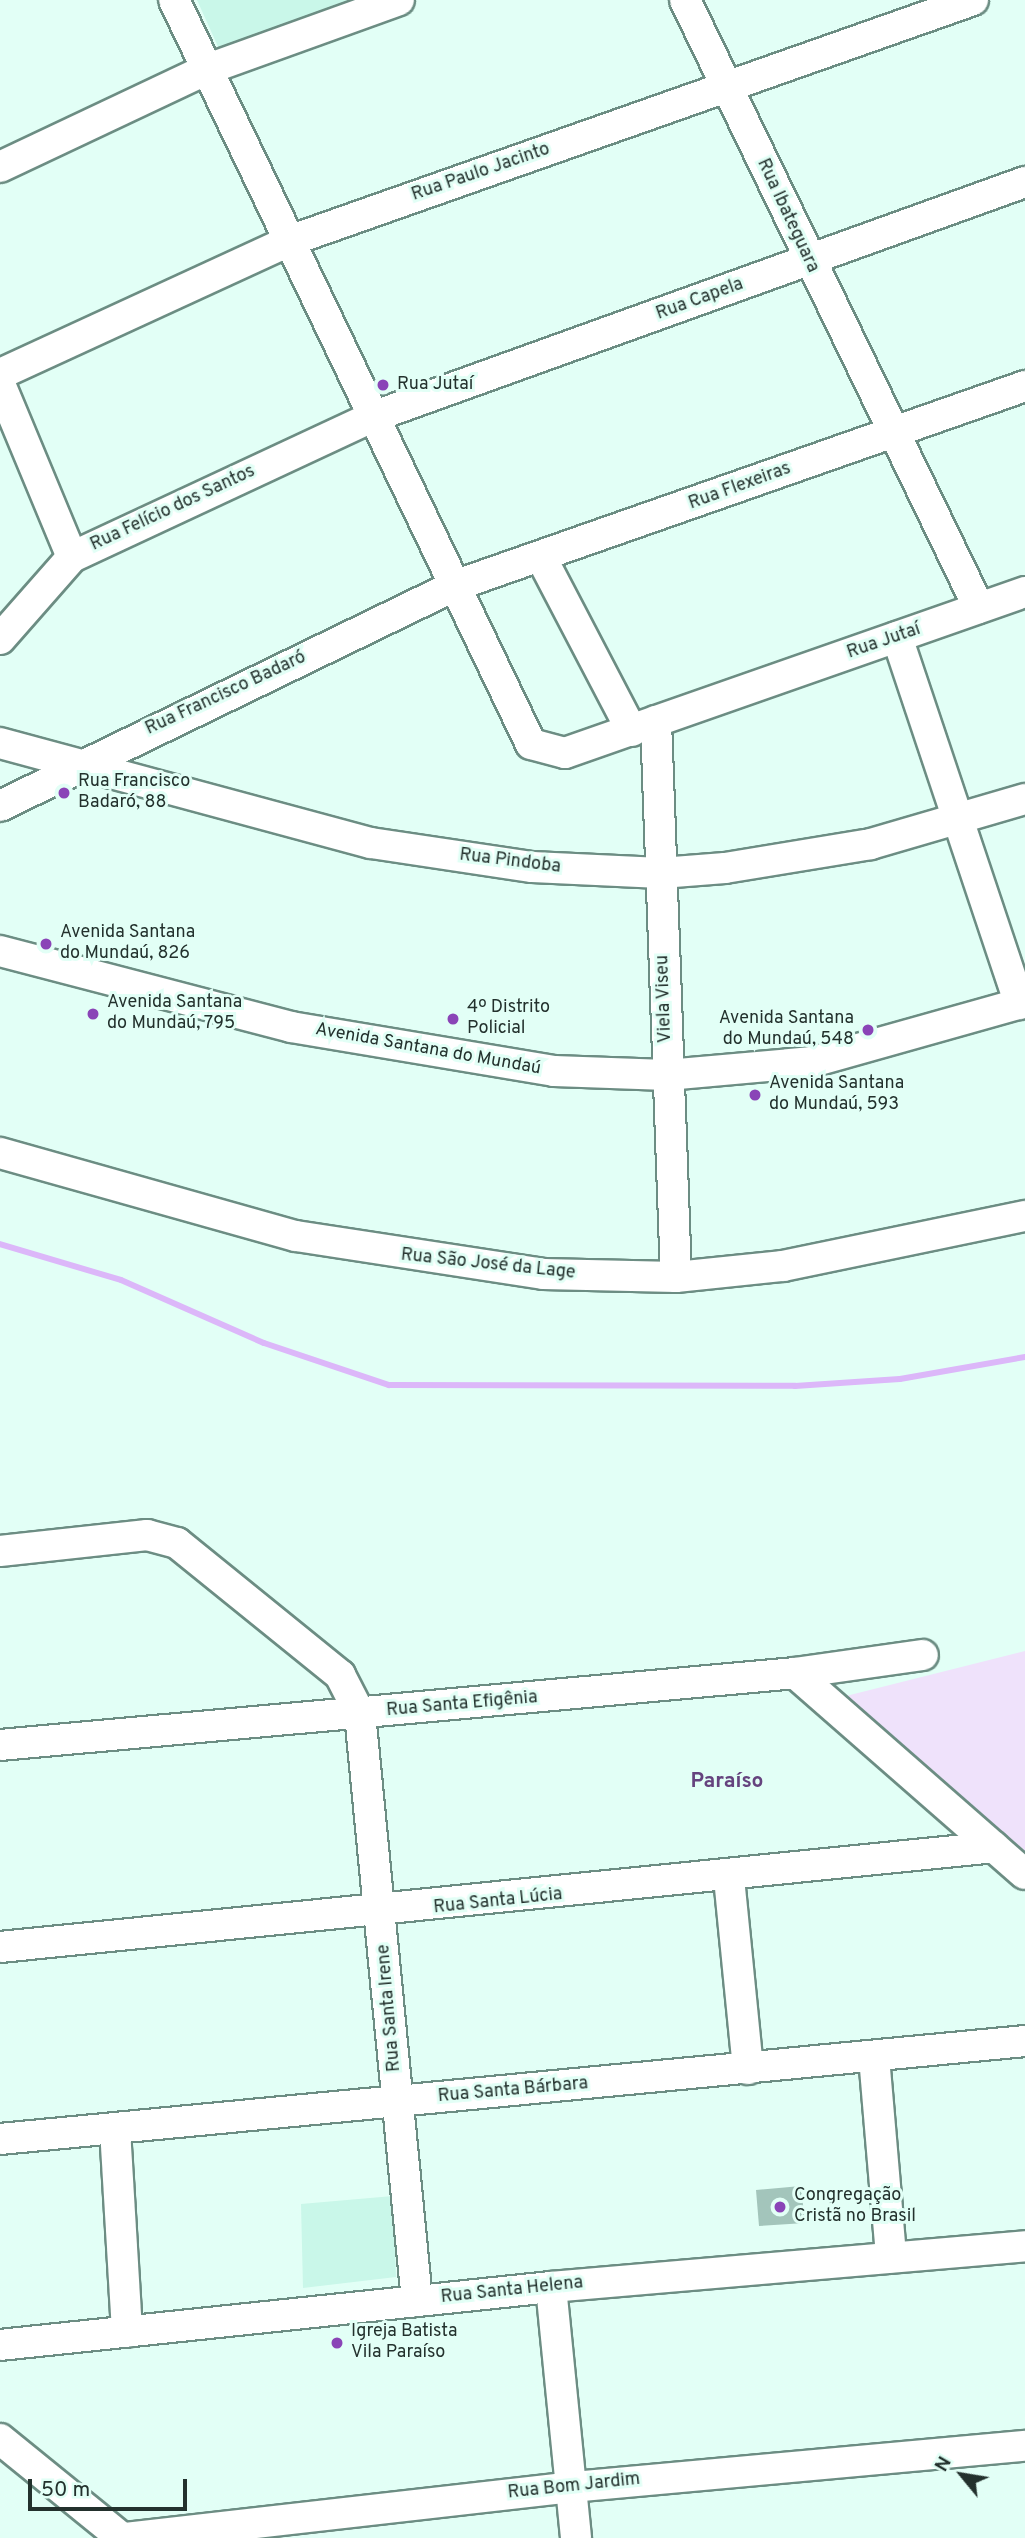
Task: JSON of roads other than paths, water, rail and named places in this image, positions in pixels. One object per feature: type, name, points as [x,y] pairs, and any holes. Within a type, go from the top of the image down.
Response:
[{"type":"street","name":"Rua Jutaí","points":[[174,0],[205,70],[292,240],[531,744],[565,753],[1025,592]]},
{"type":"street","points":[[0,167],[205,70],[399,0]]},
{"type":"street","name":"Rua Ibateguara","points":[[685,0],[807,261],[979,608]]},
{"type":"street","name":"Rua Paulo Jacinto","points":[[0,374],[292,240],[973,0]]},
{"type":"street","name":"Rua Capela","points":[[375,416],[1025,182]]},
{"type":"street","points":[[0,384],[72,557]]},
{"type":"street","name":"Rua Flexeiras","points":[[454,586],[542,559],[891,431],[1025,386]]},
{"type":"street","name":"Rua Felício dos Santos","points":[[0,639],[72,557],[375,416]]},
{"type":"street","name":"Viela Viseu","points":[[542,559],[644,726],[661,873],[676,1277]]},
{"type":"street","name":"Rua Francisco Badaró","points":[[0,806],[78,765],[454,586]]},
{"type":"street","points":[[897,637],[1022,1003]]},
{"type":"street","name":"Rua Pindoba","points":[[0,743],[371,843],[532,867],[661,873],[858,846],[962,822],[1025,799]]},
{"type":"street","name":"Avenida Santana do Mundaú","points":[[0,951],[291,1027],[428,1054],[554,1071],[667,1075],[812,1062],[1022,1003]]},
{"type":"street","name":"Rua São José da Lage","points":[[0,1153],[296,1236],[397,1255],[543,1274],[676,1277],[783,1266],[1025,1216]]},
{"type":"street","points":[[0,1551],[147,1535],[177,1543],[340,1675],[360,1714]]},
{"type":"street","name":"Rua Santa Efigênia","points":[[0,1745],[795,1673],[923,1655]]},
{"type":"street","points":[[795,1673],[1025,1874]]},
{"type":"street","name":"Rua Santa Irene","points":[[360,1714],[382,1913],[416,2301]]},
{"type":"street","name":"Rua Santa Lúcia","points":[[0,1947],[382,1913],[729,1878],[994,1847]]},
{"type":"street","points":[[729,1878],[748,2069]]},
{"type":"street","name":"Rua Santa Bárbara","points":[[0,2139],[1025,2041]]},
{"type":"street","points":[[874,2057],[891,2257]]},
{"type":"street","points":[[115,2129],[127,2332]]},
{"type":"street","name":"Rua Santa Helena","points":[[1,2346],[551,2287],[891,2257],[1025,2251]]},
{"type":"street","points":[[551,2287],[576,2538]]},
{"type":"street","points":[[0,2439],[123,2538]]},
{"type":"street","name":"Rua Bom Jardim","points":[[123,2538],[572,2487],[1025,2446]]},
{"type":"waterway","points":[[0,1244],[121,1280],[264,1343],[389,1385],[795,1386],[900,1379],[1025,1357]]},
{"type":"place","name":"Rua Jutaí","points":[[383,385]]},
{"type":"place","name":"Rua Francisco Badaró, 88","points":[[64,793]]},
{"type":"place","name":"Avenida Santana do Mundaú, 826","points":[[46,944]]},
{"type":"place","name":"Avenida Santana do Mundaú, 795","points":[[93,1014]]},
{"type":"place","name":"4º Distrito Policial","points":[[453,1019]]},
{"type":"place","name":"Avenida Santana do Mundaú, 548","points":[[868,1030]]},
{"type":"place","name":"Avenida Santana do Mundaú, 593","points":[[755,1095]]},
{"type":"place","name":"Congregação Cristã no Brasil","points":[[780,2207]]},
{"type":"place","name":"Igreja Batista Vila Paraíso","points":[[337,2343]]},
{"type":"district","name":"Paraíso","points":[[727,1782]]}]
